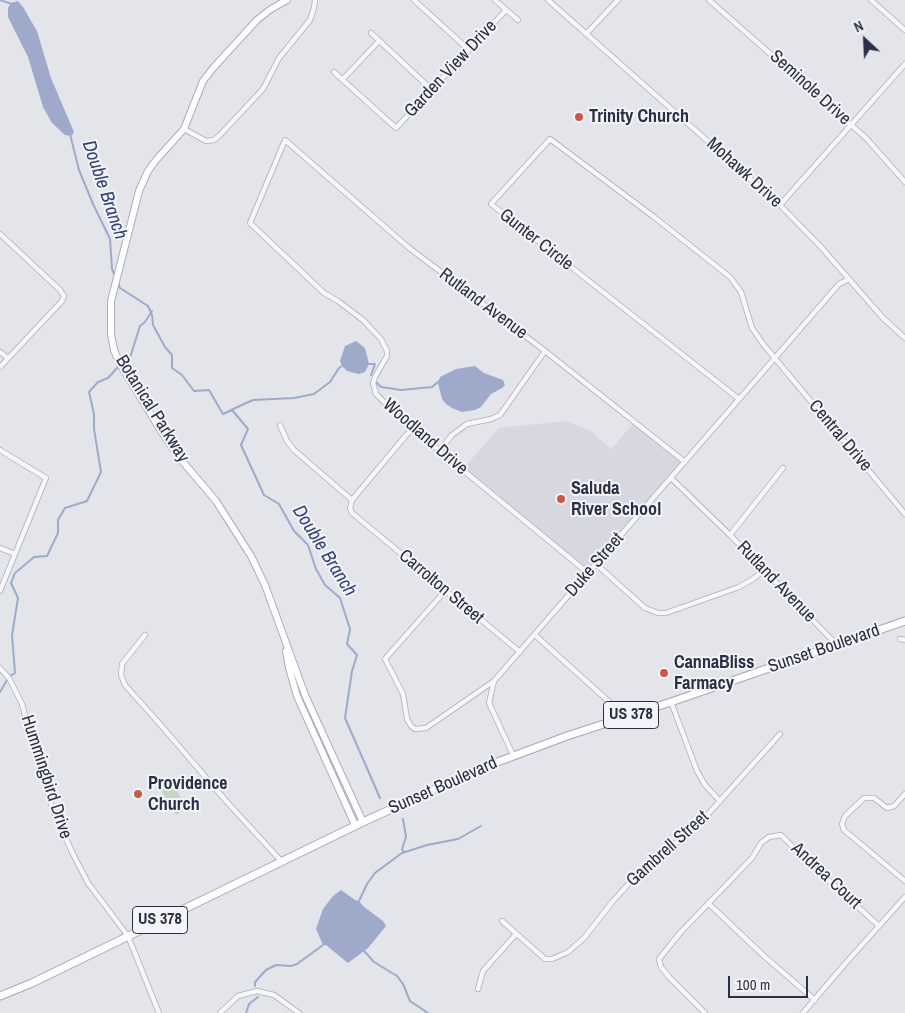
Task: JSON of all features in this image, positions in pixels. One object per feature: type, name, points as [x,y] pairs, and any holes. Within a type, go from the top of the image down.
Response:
[{"type":"main road","name":"Sunset Boulevard","points":[[0,996],[32,983],[355,825],[514,755],[905,621]]},
{"type":"street","name":"Botanical Parkway","points":[[287,0],[257,20],[214,67],[203,81],[184,129],[156,160],[145,177],[139,192],[113,294],[111,334],[114,350],[120,364],[169,443],[216,501],[247,549],[265,585],[305,695],[363,822]]},
{"type":"street","points":[[184,129],[206,141],[214,140],[220,135],[263,89],[278,58],[310,20],[315,0]]},
{"type":"street","points":[[414,0],[469,50]]},
{"type":"street","points":[[495,0],[518,20]]},
{"type":"street","name":"Mohawk Drive","points":[[548,0],[780,205],[816,241],[883,318],[905,338]]},
{"type":"street","points":[[586,34],[618,0]]},
{"type":"street","name":"Seminole Drive","points":[[710,0],[851,125],[876,149],[905,182]]},
{"type":"street","points":[[871,0],[905,30]]},
{"type":"street","name":"Garden View Drive","points":[[343,79],[396,128],[506,10]]},
{"type":"street","points":[[371,33],[432,90]]},
{"type":"street","points":[[334,72],[343,79],[379,41]]},
{"type":"street","points":[[780,205],[905,64]]},
{"type":"street","name":"Gunter Circle","points":[[739,399],[491,204],[550,139],[730,277],[741,292],[752,328],[776,358]]},
{"type":"street","name":"Woodland Drive","points":[[285,140],[250,224],[324,293],[363,320],[382,339],[387,356],[375,377],[373,390],[413,429],[588,573]]},
{"type":"street","name":"Rutland Avenue","points":[[285,140],[408,247],[545,351],[685,462]]},
{"type":"street","points":[[0,234],[60,290],[64,296],[62,301],[0,367]]},
{"type":"street","name":"Duke Street","points":[[446,590],[385,659],[403,694],[407,719],[415,729],[426,728],[494,681],[839,284],[849,278]]},
{"type":"street","points":[[900,334],[905,329]]},
{"type":"street","points":[[440,450],[452,436],[467,424],[500,415],[545,351]]},
{"type":"street","points":[[0,352],[8,358]]},
{"type":"street","name":"Central Drive","points":[[776,358],[905,514]]},
{"type":"street","points":[[280,425],[287,441],[294,450],[352,500],[413,429]]},
{"type":"street","points":[[0,450],[46,478],[0,591]]},
{"type":"street","points":[[730,535],[783,468]]},
{"type":"street","name":"Rutland Avenue","points":[[671,478],[730,535],[837,645]]},
{"type":"street","name":"Carrolton Street","points":[[352,500],[350,508],[352,513],[520,652]]},
{"type":"street","points":[[0,548],[15,554]]},
{"type":"street","points":[[596,564],[645,608],[658,613],[666,613],[739,587],[764,570]]},
{"type":"street","points":[[145,635],[122,664],[121,674],[125,685],[217,791],[282,862]]},
{"type":"street","points":[[535,635],[626,717]]},
{"type":"street","name":"Botanical Parkway","points":[[285,642],[289,668],[297,696],[355,825]]},
{"type":"street","name":"Hummingbird Drive","points":[[0,668],[9,678],[22,704],[53,810],[72,852],[88,883],[128,936],[159,1013]]},
{"type":"street","points":[[494,681],[489,703],[514,755]]},
{"type":"street","points":[[671,702],[697,771],[705,785],[720,801]]},
{"type":"street","name":"Gambrell Street","points":[[516,934],[544,959],[552,959],[575,947],[634,878],[686,835],[720,801],[780,734]]},
{"type":"street","points":[[905,794],[894,806],[887,808],[874,798],[864,798],[842,821],[844,830],[905,881]]},
{"type":"street","name":"Andrea Court","points":[[708,903],[752,858],[762,843],[770,837],[781,835],[879,926]]},
{"type":"street","points":[[804,1013],[905,898]]},
{"type":"street","points":[[705,1013],[669,977],[661,967],[658,959],[708,903],[764,956],[815,1000]]},
{"type":"street","points":[[478,989],[483,971],[516,934],[502,921]]},
{"type":"street","points":[[220,1013],[235,998],[248,992],[265,992],[286,1003],[299,1013]]},
{"type":"shaded area","points":[[565,421],[591,431],[611,449],[635,422],[685,462],[588,573],[463,469],[499,428]]},
{"type":"green space","points":[[172,783],[187,808],[176,815],[161,790]]},
{"type":"water","points":[[18,1],[37,31],[51,78],[74,132],[71,136],[65,135],[52,123],[43,107],[28,57],[8,17],[8,8],[11,3]]},
{"type":"water","points":[[356,341],[365,348],[369,364],[365,372],[359,374],[347,371],[340,361],[345,346]]},
{"type":"water","points":[[475,366],[484,373],[503,380],[505,385],[491,394],[481,407],[475,410],[462,412],[452,408],[442,399],[438,383],[440,377],[456,369]]},
{"type":"water","points":[[341,890],[359,901],[383,921],[386,926],[368,948],[348,963],[326,945],[323,945],[316,929],[323,909],[333,896]]},
{"type":"waterway","name":"Double Branch","points":[[0,0],[12,4]]},
{"type":"waterway","name":"Double Branch","points":[[70,134],[79,170],[110,239],[112,269],[115,276]]},
{"type":"waterway","name":"Double Branch","points":[[118,283],[120,288],[148,306],[152,315],[153,325],[165,347],[172,355],[172,368],[182,375],[194,391],[209,390],[223,414]]},
{"type":"waterway","points":[[126,364],[128,364],[140,326],[152,311]]},
{"type":"waterway","points":[[367,364],[375,364],[371,375]]},
{"type":"waterway","points":[[231,410],[253,400],[294,398],[314,394],[330,382],[342,366]]},
{"type":"waterway","points":[[10,676],[15,673],[12,635],[18,598],[11,583],[15,573],[34,557],[47,556],[58,533],[58,520],[65,508],[87,501],[101,472],[94,429],[94,414],[89,392],[98,382],[108,378],[117,368]]},
{"type":"waterway","points":[[377,383],[381,387],[401,390],[432,387],[439,381]]},
{"type":"waterway","name":"Double Branch","points":[[223,414],[232,410],[248,429],[241,445],[264,495],[279,504],[294,531],[308,545],[316,569],[325,585],[340,598],[350,629],[347,644],[357,655],[352,671],[345,718],[380,798]]},
{"type":"waterway","points":[[0,692],[7,680]]},
{"type":"waterway","name":"Double Branch","points":[[403,819],[406,837],[402,849],[404,852]]},
{"type":"waterway","points":[[359,901],[375,873],[402,853],[427,845],[458,839],[481,826]]},
{"type":"waterway","name":"Double Branch","points":[[255,986],[255,982],[266,970],[276,965],[291,966],[297,964],[323,945]]},
{"type":"waterway","points":[[364,951],[374,962],[397,976],[403,984],[410,1001],[428,1013]]},
{"type":"waterway","name":"Double Branch","points":[[246,1013],[249,1004],[258,997]]},
{"type":"place","name":"Trinity Church","points":[[579,117]]},
{"type":"place","name":"Saluda River School","points":[[561,499]]},
{"type":"place","name":"CannaBliss Farmacy","points":[[664,673]]},
{"type":"place","name":"Providence Church","points":[[138,794]]}]
